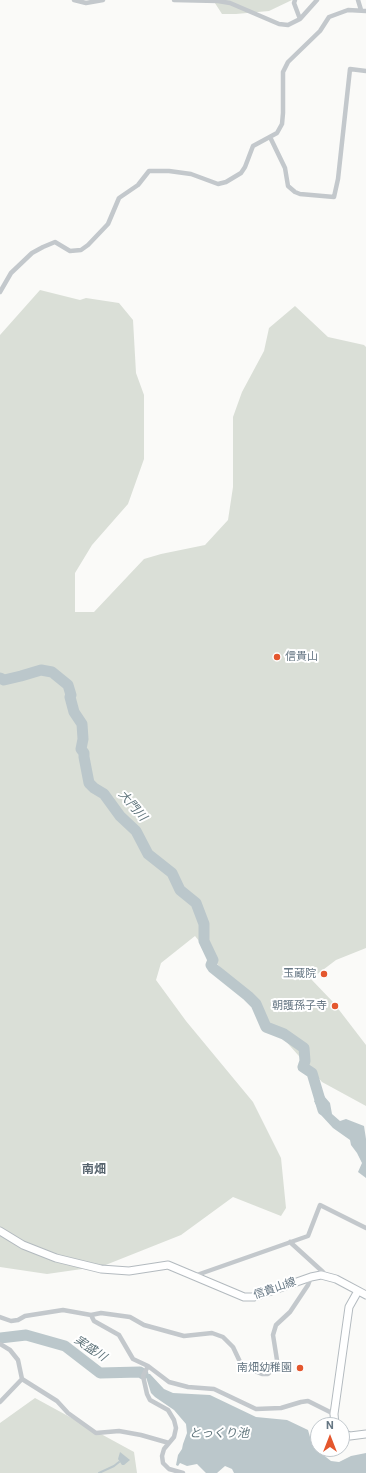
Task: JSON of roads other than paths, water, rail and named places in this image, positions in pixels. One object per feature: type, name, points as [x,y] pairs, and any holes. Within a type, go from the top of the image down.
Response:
[{"type":"main road","name":"信貴山線","points":[[0,1230],[23,1245],[56,1258],[101,1268],[129,1271],[168,1266],[238,1296],[248,1298],[311,1277],[326,1276],[336,1279],[366,1295]]},
{"type":"main road","points":[[334,1417],[349,1307],[358,1291]]},
{"type":"main road","points":[[350,1436],[366,1434]]},
{"type":"street","points":[[74,0],[86,3],[103,0]]},
{"type":"street","points":[[174,0],[218,1],[230,3],[278,24],[288,25],[300,19],[317,0]]},
{"type":"street","points":[[295,0],[294,3],[300,19]]},
{"type":"street","points":[[358,0],[364,10]]},
{"type":"street","points":[[0,292],[11,273],[37,250],[55,242],[70,251],[81,250],[88,245],[108,224],[119,198],[138,185],[149,171],[191,174],[218,184],[226,182],[241,172],[245,167],[253,146],[277,133],[282,124],[283,72],[288,62],[320,31],[329,17],[348,10],[364,10]]},
{"type":"street","points":[[270,137],[285,168],[288,186],[300,194],[334,197],[338,179],[350,69],[366,71]]},
{"type":"street","points":[[192,1277],[308,1236],[320,1205],[366,1228]]},
{"type":"street","points":[[290,1242],[326,1276]]},
{"type":"street","points":[[0,1317],[11,1321],[18,1320],[25,1316],[63,1310],[91,1315],[101,1313],[130,1317],[144,1325],[184,1336],[212,1333],[223,1337],[233,1347],[242,1366],[262,1374],[268,1374],[274,1368],[277,1360],[273,1335],[276,1325],[290,1312],[311,1277]]},
{"type":"street","points":[[91,1315],[94,1322],[119,1335],[133,1359],[148,1366],[168,1382],[188,1387],[214,1389],[256,1409],[281,1408],[308,1401],[334,1414]]},
{"type":"street","points":[[0,1344],[10,1350],[18,1360],[22,1379],[57,1401],[68,1413],[96,1433],[119,1431],[141,1435],[169,1443]]},
{"type":"street","points":[[148,1366],[144,1376],[147,1394],[150,1400],[168,1410],[174,1420],[176,1428],[174,1437],[164,1450],[162,1456],[164,1463],[169,1469],[183,1473]]},
{"type":"street","points":[[0,1402],[22,1379]]},
{"type":"water","points":[[320,1096],[324,1096],[330,1103],[332,1114],[340,1121],[346,1119],[364,1126],[366,1139],[366,1178],[358,1172],[362,1163],[351,1145],[350,1140],[333,1128],[321,1115],[314,1101]]},
{"type":"water","name":"とっくり池","points":[[150,1374],[164,1389],[173,1393],[210,1395],[256,1417],[287,1420],[308,1430],[310,1437],[310,1457],[326,1457],[331,1461],[339,1462],[351,1456],[366,1453],[366,1473],[234,1473],[232,1469],[225,1466],[217,1473],[206,1473],[197,1464],[187,1466],[180,1463],[178,1466],[176,1465],[178,1455],[182,1449],[187,1433],[186,1424],[174,1410],[151,1393],[146,1377]]},
{"type":"water","points":[[120,1452],[130,1460],[124,1465],[122,1465],[118,1459]]},
{"type":"waterway","name":"大門川","points":[[0,678],[4,680],[41,670],[52,672],[68,685],[74,712],[82,724],[83,739],[81,749],[84,753],[89,783],[104,794],[120,816],[136,831],[148,854],[172,873],[180,890],[196,903],[204,924],[204,941],[213,960],[211,965],[213,968],[256,1004],[266,1027],[284,1034],[304,1048],[305,1061],[303,1067],[312,1073],[323,1110]]},
{"type":"waterway","name":"実盛川","points":[[0,1338],[26,1335],[65,1346],[100,1373],[140,1372],[143,1374]]},
{"type":"waterway","points":[[99,1473],[119,1462]]},
{"type":"place","name":"信貴山","points":[[277,657]]},
{"type":"place","name":"玉蔵院","points":[[324,974]]},
{"type":"place","name":"朝護孫子寺","points":[[335,1006]]},
{"type":"place","name":"南畑幼稚園","points":[[300,1368]]},
{"type":"district","name":"南畑","points":[[94,1170]]}]
